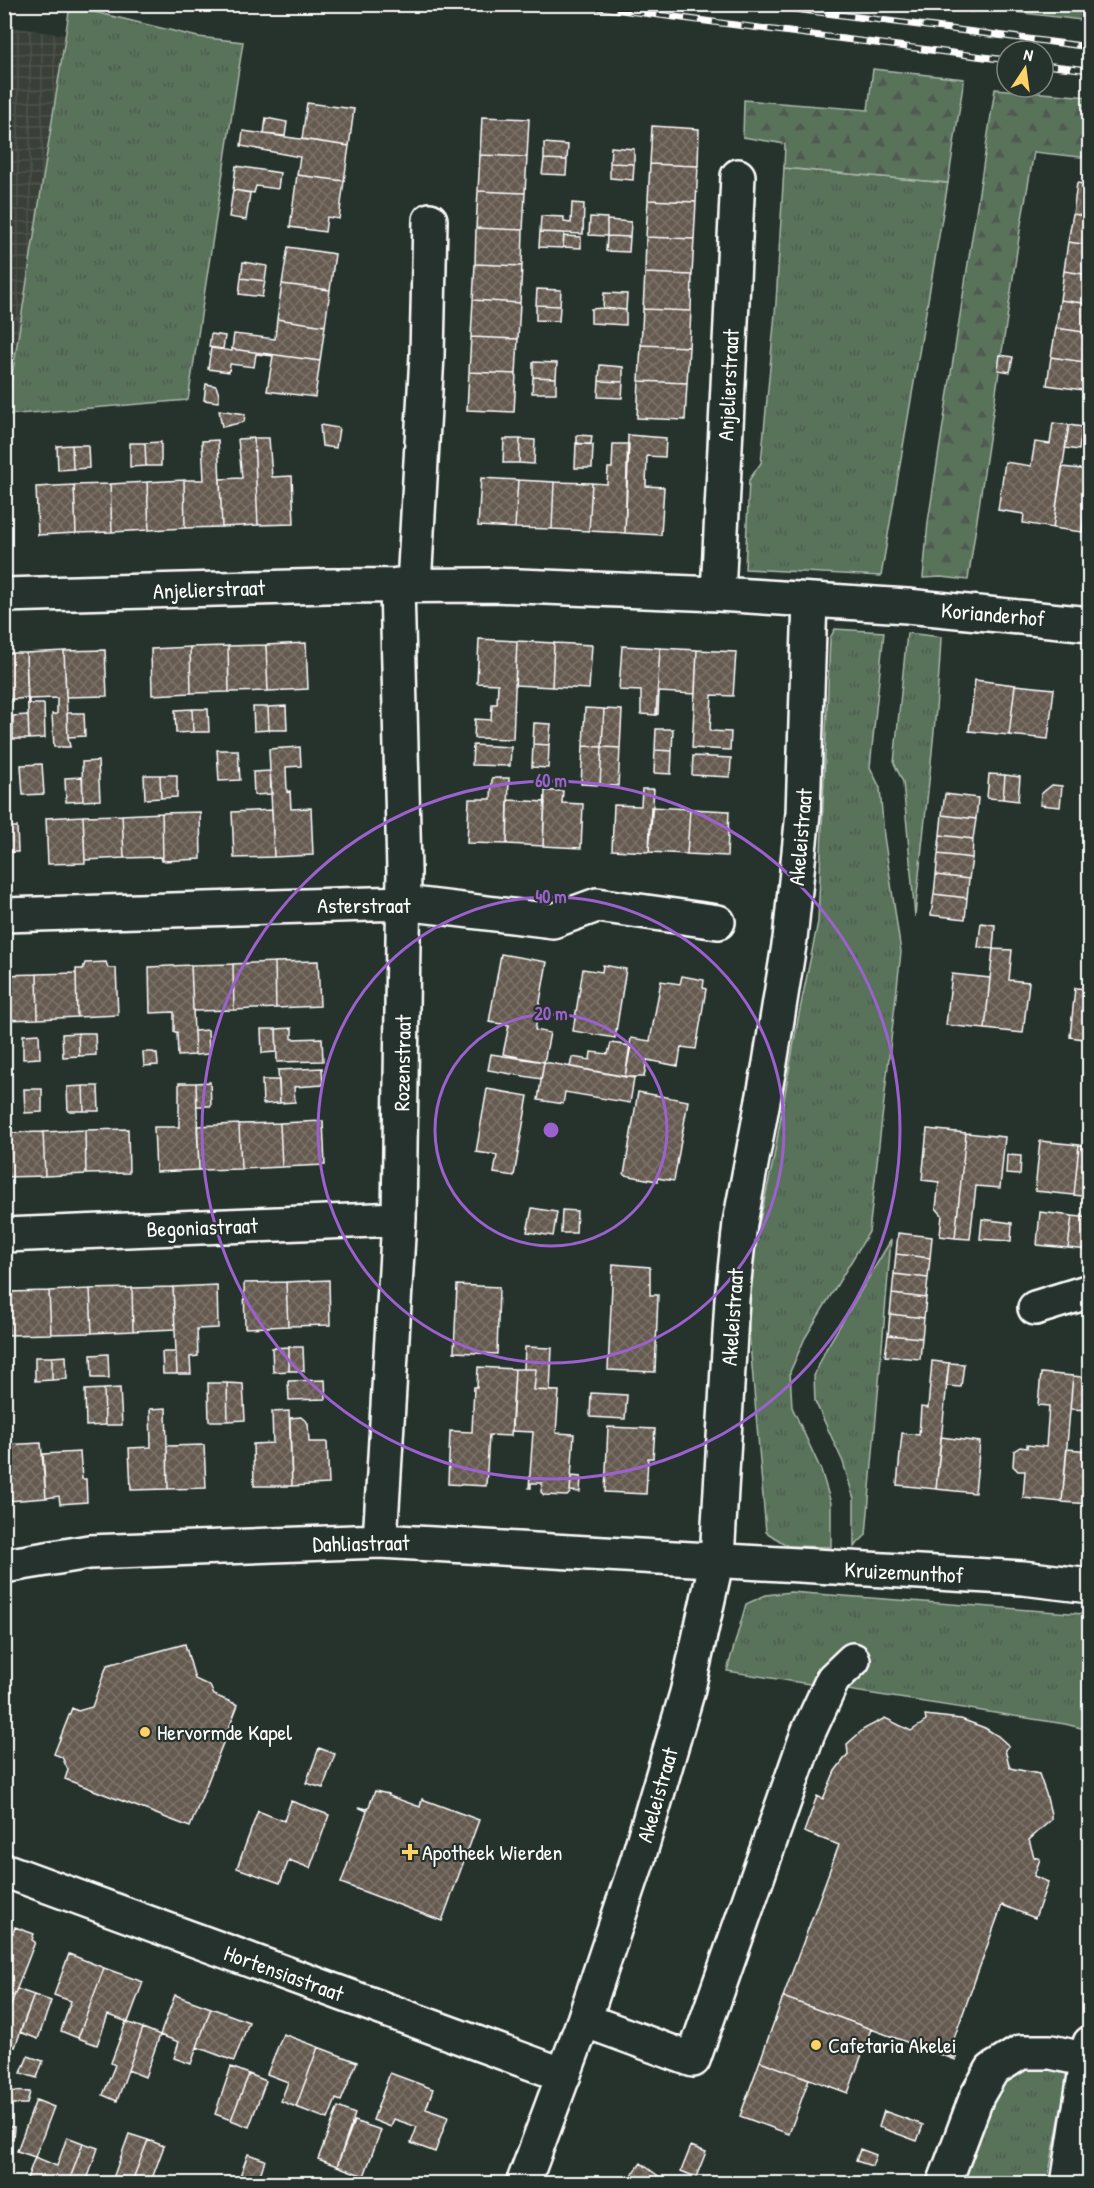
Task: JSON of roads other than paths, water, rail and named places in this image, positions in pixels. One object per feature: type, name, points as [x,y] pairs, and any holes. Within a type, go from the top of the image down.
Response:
[{"type":"street","name":"Anjelierstraat","points":[[718,594],[738,176]]},
{"type":"street","points":[[406,585],[428,355],[430,220]]},
{"type":"street","name":"Anjelierstraat","points":[[4,596],[406,585],[493,585],[718,594],[896,605]]},
{"type":"street","name":"Rozenstraat","points":[[380,1541],[399,1218],[406,585]]},
{"type":"street","name":"Akeleistraat","points":[[523,2184],[584,2020],[639,1859],[687,1693],[717,1559],[732,1299],[740,1223],[770,1063],[790,939],[803,813],[810,600]]},
{"type":"street","name":"Korianderhof","points":[[896,605],[1089,624]]},
{"type":"street","name":"Asterstraat","points":[[4,915],[404,903],[553,921],[597,905],[718,922]]},
{"type":"street","name":"Begoniastraat","points":[[4,1235],[399,1218]]},
{"type":"street","points":[[1035,1308],[1089,1290]]},
{"type":"street","name":"Dahliastraat","points":[[4,1566],[89,1552],[380,1541],[717,1559]]},
{"type":"street","name":"Kruizemunthof","points":[[717,1559],[846,1569],[1023,1578],[1089,1586]]},
{"type":"street","points":[[584,2020],[693,2060],[808,1733],[833,1678],[853,1660]]},
{"type":"street","name":"Hortensiastraat","points":[[4,1870],[564,2074]]},
{"type":"street","points":[[944,2184],[977,2096],[992,2070],[1021,2052],[1088,2051],[1068,2184]]},
{"type":"railway","points":[[574,4],[995,58]]},
{"type":"railway","points":[[756,4],[1090,47]]},
{"type":"railway","points":[[1055,66],[1090,70]]},
{"type":"place","name":"Hervormde Kapel","points":[[145,1732]]},
{"type":"place","name":"Apotheek Wierden","points":[[410,1852]]},
{"type":"place","name":"Cafetaria Akelei","points":[[816,2045]]}]
